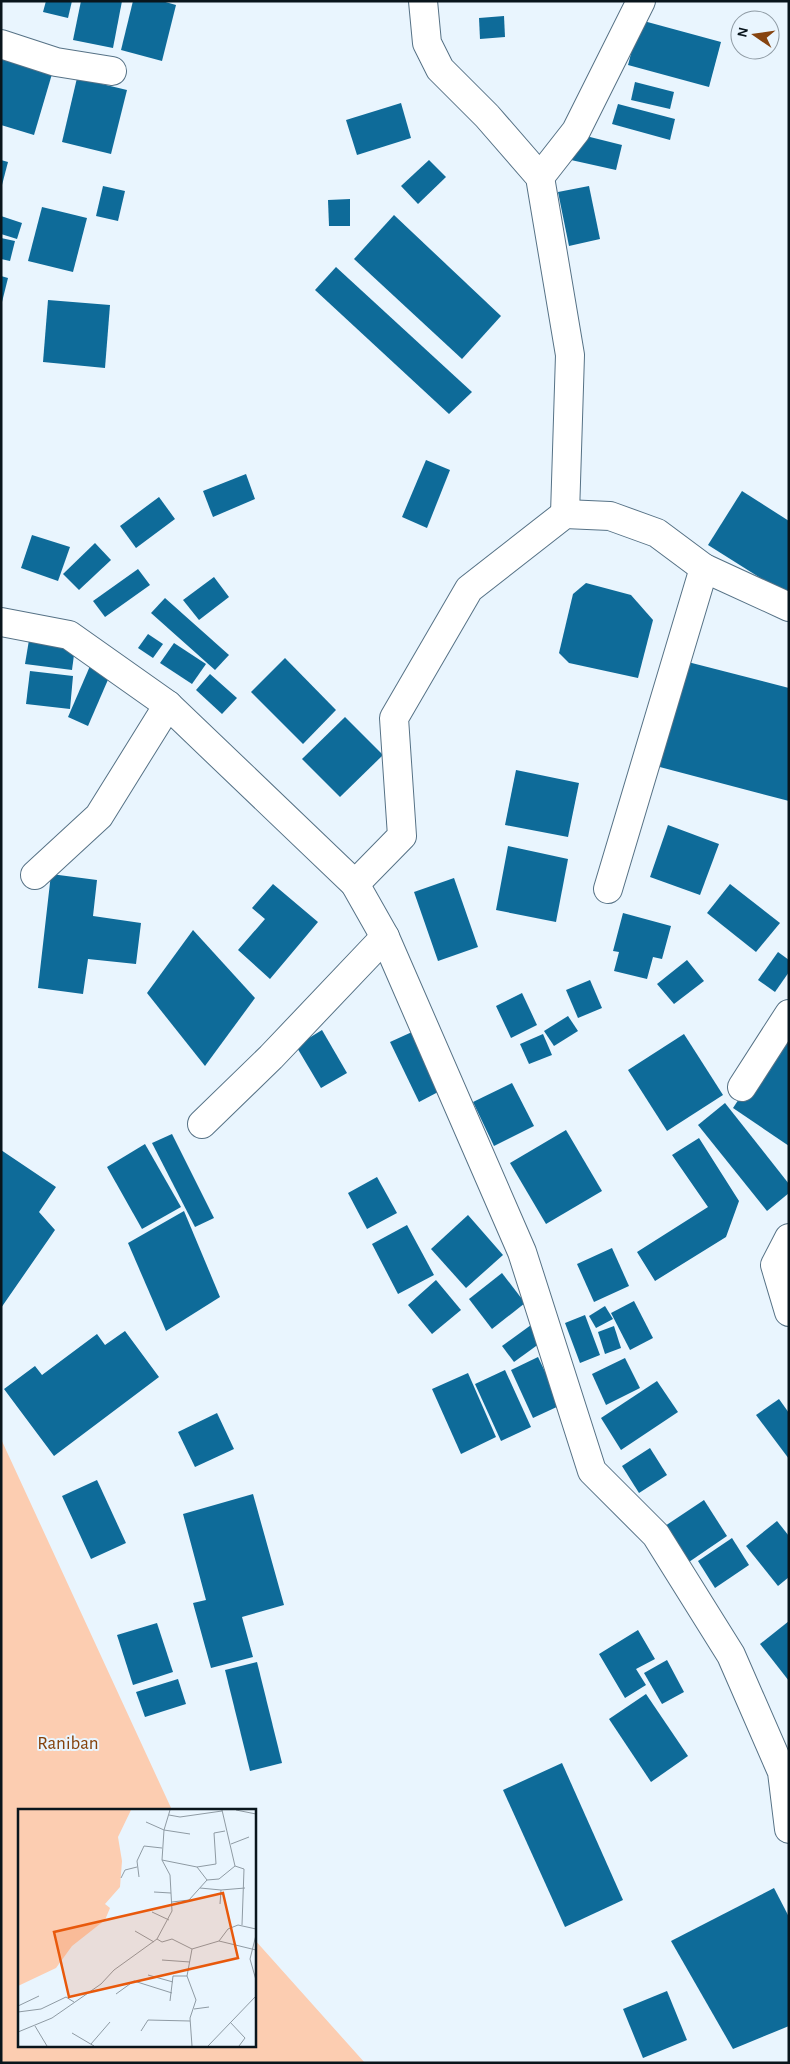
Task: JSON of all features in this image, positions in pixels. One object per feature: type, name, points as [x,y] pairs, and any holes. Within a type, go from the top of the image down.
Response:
[{"type":"street","points":[[423,1],[427,43],[440,69],[487,116],[540,177],[570,355],[564,514]]},
{"type":"street","points":[[540,177],[576,131],[641,1]]},
{"type":"street","points":[[1,44],[56,62],[112,71]]},
{"type":"street","points":[[356,884],[402,836],[394,718],[469,589],[564,514],[610,516],[657,533],[704,568],[789,607]]},
{"type":"street","points":[[608,889],[704,568]]},
{"type":"street","points":[[1,622],[69,635],[168,705],[356,884],[385,937],[522,1252],[592,1472],[656,1535],[731,1655],[782,1772],[789,1828]]},
{"type":"street","points":[[35,875],[99,816],[168,705]]},
{"type":"street","points":[[202,1124],[271,1057],[385,937]]},
{"type":"street","points":[[742,1087],[789,1014]]},
{"type":"street","points":[[789,1238],[774,1265],[789,1312]]},
{"type":"green space","name":"Raniban","points":[[1,1439],[172,1809],[18,1809],[18,2046],[255,2046],[255,1940],[365,2063],[1,2063]]},
{"type":"building","points":[[46,1],[72,1],[68,18],[43,12]]},
{"type":"building","points":[[81,1],[122,1],[113,48],[73,40]]},
{"type":"building","points":[[133,1],[162,1],[176,5],[162,61],[121,50]]},
{"type":"building","points":[[504,16],[505,37],[480,39],[479,18]]},
{"type":"building","points":[[640,20],[721,42],[709,87],[628,65]]},
{"type":"building","points":[[1,59],[52,74],[34,135],[1,125]]},
{"type":"building","points":[[77,78],[127,90],[111,154],[62,142]]},
{"type":"building","points":[[635,82],[674,92],[670,109],[631,100]]},
{"type":"building","points":[[401,103],[411,138],[357,155],[346,120]]},
{"type":"building","points":[[618,104],[675,119],[670,140],[612,124]]},
{"type":"building","points":[[578,134],[622,145],[616,170],[571,160]]},
{"type":"building","points":[[1,160],[8,162],[2,185],[1,185]]},
{"type":"building","points":[[429,160],[446,177],[418,204],[401,186]]},
{"type":"building","points":[[103,186],[125,191],[118,221],[96,216]]},
{"type":"building","points":[[589,186],[600,239],[569,246],[558,192]]},
{"type":"building","points":[[350,199],[350,226],[329,226],[328,200]]},
{"type":"building","points":[[42,207],[87,218],[73,272],[28,261]]},
{"type":"building","points":[[394,215],[501,316],[462,359],[354,259]]},
{"type":"building","points":[[1,216],[22,223],[17,239],[1,234]]},
{"type":"building","points":[[1,238],[15,241],[10,261],[1,259]]},
{"type":"building","points":[[336,267],[472,392],[449,414],[315,290]]},
{"type":"building","points":[[1,276],[8,278],[2,302],[1,302]]},
{"type":"building","points":[[48,300],[110,305],[105,368],[43,362]]},
{"type":"building","points":[[426,460],[450,470],[427,528],[402,517]]},
{"type":"building","points":[[246,474],[255,499],[213,517],[203,491]]},
{"type":"building","points":[[742,491],[789,521],[789,596],[708,545]]},
{"type":"building","points":[[159,497],[175,519],[136,548],[120,526]]},
{"type":"building","points":[[32,535],[70,547],[58,581],[21,568]]},
{"type":"building","points":[[95,543],[111,560],[79,590],[63,574]]},
{"type":"building","points":[[138,569],[150,585],[105,617],[93,601]]},
{"type":"building","points":[[214,577],[229,597],[199,620],[183,600]]},
{"type":"building","points":[[586,583],[631,595],[653,620],[638,678],[569,663],[559,653],[573,594]]},
{"type":"building","points":[[165,598],[229,655],[215,670],[151,613]]},
{"type":"building","points":[[148,634],[163,644],[153,658],[138,648]]},
{"type":"building","points":[[29,640],[75,647],[72,670],[25,664]]},
{"type":"building","points":[[174,643],[206,664],[192,684],[160,663]]},
{"type":"building","points":[[285,658],[336,710],[303,744],[251,692]]},
{"type":"building","points":[[684,661],[789,688],[789,801],[656,766]]},
{"type":"building","points":[[90,666],[110,675],[88,726],[68,717]]},
{"type":"building","points":[[30,671],[73,676],[70,709],[26,704]]},
{"type":"building","points":[[210,674],[237,698],[222,714],[196,690]]},
{"type":"building","points":[[345,717],[383,755],[340,797],[302,759]]},
{"type":"building","points":[[516,770],[579,783],[568,837],[505,825]]},
{"type":"building","points":[[668,825],[719,844],[700,895],[650,877]]},
{"type":"building","points":[[508,846],[568,859],[556,922],[496,910]]},
{"type":"building","points":[[51,874],[97,880],[93,916],[141,923],[136,964],[88,959],[83,994],[38,988]]},
{"type":"building","points":[[454,878],[478,947],[438,961],[414,892]]},
{"type":"building","points":[[273,884],[318,922],[270,979],[238,950],[265,919],[252,908]]},
{"type":"building","points":[[730,884],[780,923],[756,952],[707,913]]},
{"type":"building","points":[[623,913],[671,926],[662,959],[653,957],[647,979],[614,971],[619,952],[613,951]]},
{"type":"building","points":[[193,930],[255,998],[205,1066],[147,993]]},
{"type":"building","points":[[778,952],[789,960],[789,972],[775,992],[758,980]]},
{"type":"building","points":[[687,960],[704,981],[674,1004],[657,984]]},
{"type":"building","points":[[590,980],[602,1008],[578,1018],[566,990]]},
{"type":"building","points":[[522,993],[537,1025],[511,1038],[496,1006]]},
{"type":"building","points":[[568,1016],[578,1031],[554,1046],[544,1031]]},
{"type":"building","points":[[322,1030],[347,1073],[321,1088],[296,1046]]},
{"type":"building","points":[[412,1032],[440,1091],[419,1102],[390,1042]]},
{"type":"building","points":[[783,1032],[789,1036],[789,1146],[733,1108]]},
{"type":"building","points":[[543,1034],[552,1055],[529,1064],[520,1044]]},
{"type":"building","points":[[684,1034],[723,1095],[667,1131],[628,1070]]},
{"type":"building","points":[[512,1083],[534,1126],[494,1146],[473,1102]]},
{"type":"building","points":[[725,1103],[789,1184],[789,1193],[767,1211],[698,1125]]},
{"type":"building","points":[[566,1130],[602,1191],[546,1224],[510,1163]]},
{"type":"building","points":[[172,1134],[214,1218],[195,1227],[152,1143]]},
{"type":"building","points":[[699,1138],[739,1201],[726,1237],[655,1281],[637,1252],[708,1207],[672,1155]]},
{"type":"building","points":[[145,1144],[181,1207],[142,1229],[107,1167]]},
{"type":"building","points":[[1,1150],[56,1187],[39,1212],[55,1230],[1,1308]]},
{"type":"building","points":[[377,1177],[397,1213],[367,1229],[348,1193]]},
{"type":"building","points":[[184,1211],[220,1297],[166,1331],[128,1243]]},
{"type":"building","points":[[468,1215],[503,1255],[466,1288],[431,1249]]},
{"type":"building","points":[[407,1225],[434,1275],[398,1294],[372,1244]]},
{"type":"building","points":[[612,1248],[629,1286],[594,1302],[577,1264]]},
{"type":"building","points":[[502,1273],[525,1303],[492,1329],[469,1299]]},
{"type":"building","points":[[436,1280],[461,1310],[432,1334],[408,1305]]},
{"type":"building","points":[[634,1301],[653,1338],[630,1350],[611,1313]]},
{"type":"building","points":[[605,1306],[613,1319],[596,1328],[589,1316]]},
{"type":"building","points":[[585,1315],[600,1355],[580,1363],[565,1323]]},
{"type":"building","points":[[531,1325],[543,1341],[514,1362],[502,1346]]},
{"type":"building","points":[[614,1326],[621,1348],[605,1354],[598,1332]]},
{"type":"building","points":[[125,1331],[159,1377],[54,1456],[4,1389],[35,1366],[42,1375],[97,1334],[105,1345]]},
{"type":"building","points":[[538,1357],[561,1405],[533,1418],[511,1370]]},
{"type":"building","points":[[625,1358],[640,1388],[606,1405],[592,1374]]},
{"type":"building","points":[[505,1370],[531,1427],[501,1441],[475,1384]]},
{"type":"building","points":[[468,1373],[496,1437],[461,1454],[432,1389]]},
{"type":"building","points":[[657,1381],[678,1412],[621,1450],[601,1418]]},
{"type":"building","points":[[779,1399],[789,1413],[789,1459],[756,1415]]},
{"type":"building","points":[[217,1413],[234,1449],[195,1467],[178,1432]]},
{"type":"building","points":[[650,1448],[667,1475],[639,1493],[622,1466]]},
{"type":"building","points":[[97,1480],[126,1543],[91,1559],[62,1496]]},
{"type":"building","points":[[253,1494],[284,1605],[242,1617],[253,1657],[211,1668],[193,1603],[206,1600],[183,1514]]},
{"type":"building","points":[[704,1500],[727,1536],[686,1564],[662,1528]]},
{"type":"building","points":[[777,1521],[789,1536],[789,1577],[778,1586],[746,1546]]},
{"type":"building","points":[[732,1538],[749,1565],[715,1588],[698,1561]]},
{"type":"building","points":[[789,1621],[789,1681],[760,1644]]},
{"type":"building","points":[[157,1623],[173,1672],[133,1685],[117,1635]]},
{"type":"building","points":[[638,1630],[655,1659],[636,1669],[646,1685],[625,1698],[599,1654]]},
{"type":"building","points":[[667,1660],[684,1692],[662,1704],[644,1673]]},
{"type":"building","points":[[257,1662],[282,1763],[250,1771],[225,1670]]},
{"type":"building","points":[[178,1679],[186,1704],[145,1717],[136,1692]]},
{"type":"building","points":[[646,1694],[688,1756],[651,1782],[609,1719]]},
{"type":"building","points":[[562,1763],[623,1900],[565,1927],[503,1790]]},
{"type":"building","points":[[774,1888],[789,1917],[789,2026],[733,2049],[671,1941]]},
{"type":"building","points":[[667,1991],[687,2040],[643,2058],[623,2009]]}]
